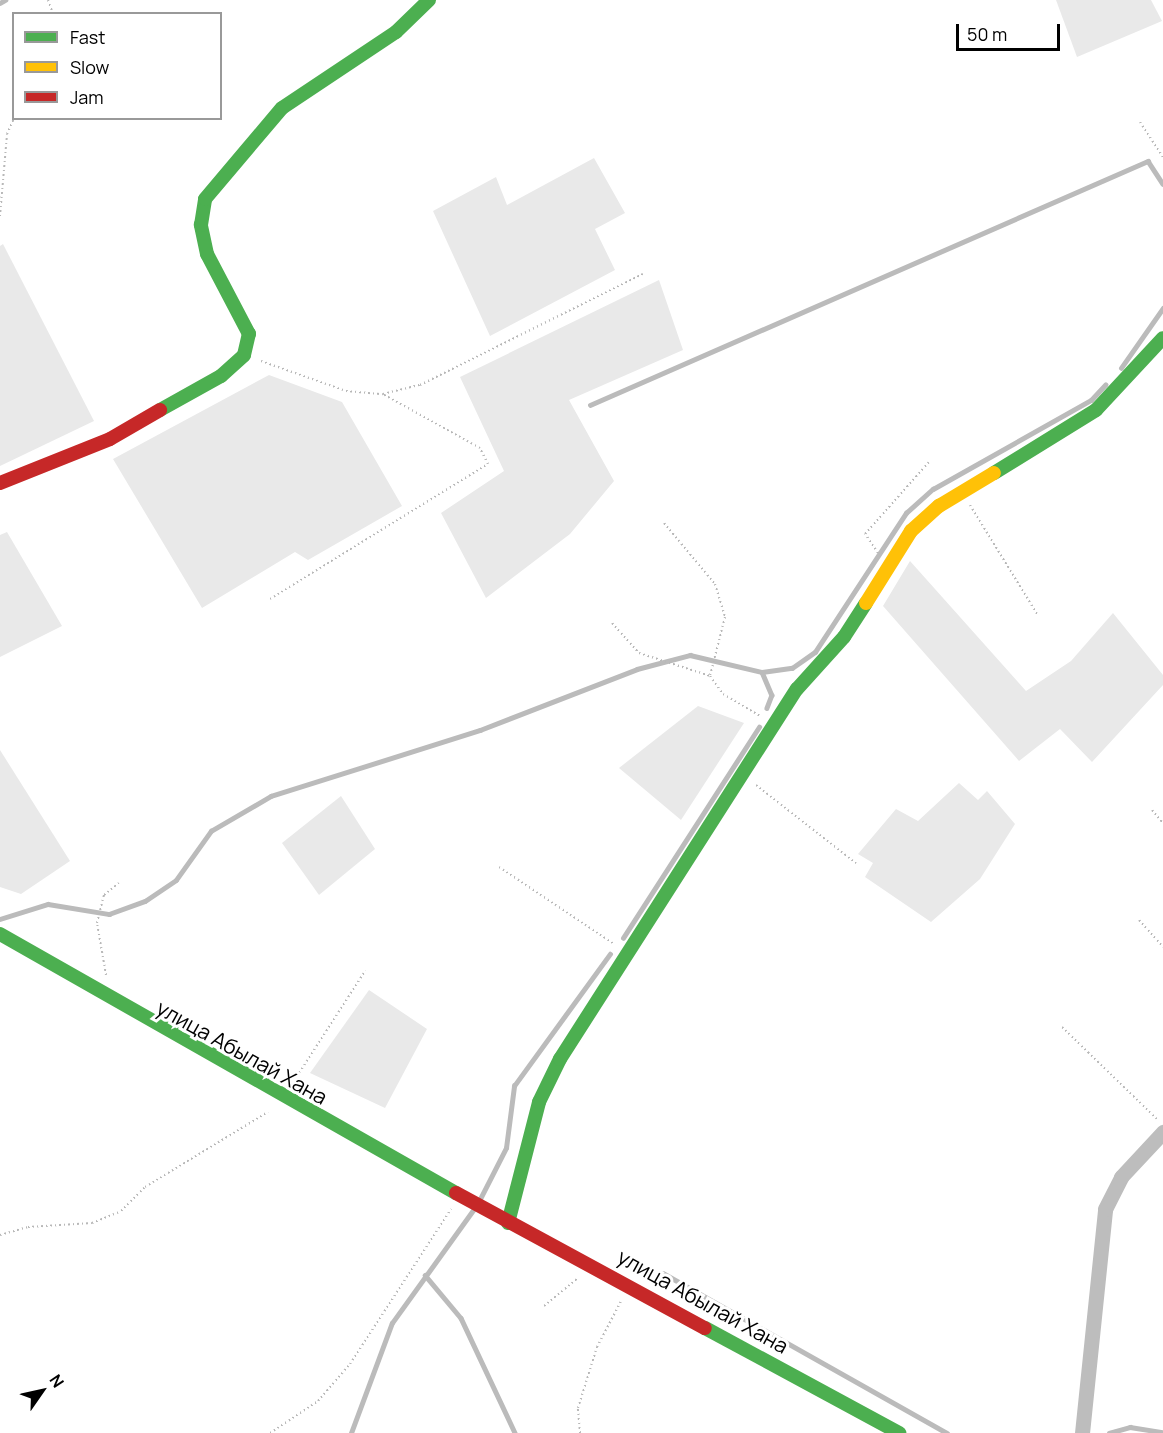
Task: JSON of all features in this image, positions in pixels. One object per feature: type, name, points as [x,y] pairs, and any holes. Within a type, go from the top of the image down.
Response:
[{"type":"street","points":[[0,483],[110,439],[221,376],[244,355],[249,334],[207,255],[201,225],[205,199],[282,108],[396,32],[429,0]]},
{"type":"street","points":[[508,1222],[538,1102],[560,1059],[745,776],[777,726],[797,689],[844,636],[890,570],[911,531],[963,492],[1096,410],[1163,338]]},
{"type":"street","name":"улица Абылай Хана","points":[[0,934],[110,1002],[286,1101],[463,1199],[630,1283],[899,1433]]},
{"type":"street","points":[[1082,1433],[1105,1209],[1121,1177],[1163,1132]]},
{"type":"path","points":[[0,216],[7,134],[13,120]]},
{"type":"path","points":[[1140,122],[1163,157]]},
{"type":"path","points":[[244,355],[346,391],[383,394],[420,385],[643,274]]},
{"type":"path","points":[[270,599],[489,464],[480,448],[383,394]]},
{"type":"path","points":[[890,570],[865,534],[928,462]]},
{"type":"path","points":[[963,492],[1037,614]]},
{"type":"path","points":[[664,523],[715,584],[725,617],[710,676]]},
{"type":"path","points":[[612,622],[639,653],[710,676],[723,694],[777,726]]},
{"type":"path","points":[[745,776],[856,863]]},
{"type":"path","points":[[1152,810],[1163,823]]},
{"type":"path","points":[[499,867],[628,954]]},
{"type":"path","points":[[110,1002],[97,923],[104,895],[119,883]]},
{"type":"path","points":[[1138,921],[1163,947]]},
{"type":"path","points":[[0,1235],[28,1227],[92,1223],[121,1211],[145,1187],[286,1101],[296,1071],[365,971]]},
{"type":"path","points":[[1062,1027],[1163,1126]]},
{"type":"path","points":[[270,1433],[318,1401],[350,1364],[463,1199]]},
{"type":"path","points":[[544,1306],[594,1265]]},
{"type":"path","points":[[580,1433],[578,1408],[597,1347],[630,1283]]},
{"type":"shaded area","points":[[1056,0],[1151,0],[1162,21],[1077,57]]},
{"type":"shaded area","points":[[594,158],[625,213],[595,229],[615,270],[490,336],[433,211],[496,177],[507,205]]},
{"type":"shaded area","points":[[3,244],[94,421],[0,466],[0,246]]},
{"type":"shaded area","points":[[659,280],[683,350],[569,400],[614,481],[570,534],[486,598],[441,513],[504,471],[460,377]]},
{"type":"shaded area","points":[[269,375],[342,402],[402,506],[308,560],[295,552],[202,608],[113,459]]},
{"type":"shaded area","points":[[7,532],[62,626],[0,657],[0,535]]},
{"type":"shaded area","points":[[910,561],[1026,691],[1071,661],[1113,613],[1163,675],[1163,685],[1092,762],[1060,729],[1019,761],[883,606]]},
{"type":"shaded area","points":[[698,706],[744,723],[681,820],[619,768]]},
{"type":"shaded area","points":[[0,750],[70,861],[21,894],[0,887]]},
{"type":"shaded area","points":[[959,783],[978,800],[987,791],[1015,824],[980,879],[931,922],[865,877],[873,863],[858,854],[896,809],[918,821]]},
{"type":"shaded area","points":[[341,796],[375,849],[319,895],[282,843]]},
{"type":"shaded area","points":[[369,990],[427,1029],[385,1108],[310,1073]]},
{"type":"waterway","points":[[0,3],[5,0]]},
{"type":"waterway","points":[[590,405],[1148,161],[1163,184]]},
{"type":"waterway","points":[[1121,368],[1163,308]]},
{"type":"waterway","points":[[0,919],[48,904],[109,914],[145,901],[176,880],[211,831],[271,796],[480,730],[637,669],[690,655],[762,672],[792,668],[815,652],[906,513],[933,489],[1091,400],[1105,385]]},
{"type":"waterway","points":[[762,672],[772,695],[767,708]]},
{"type":"waterway","points":[[623,938],[759,727]]},
{"type":"waterway","points":[[480,1199],[506,1148],[514,1086],[610,954]]},
{"type":"waterway","points":[[351,1433],[392,1323],[474,1209]]},
{"type":"waterway","points":[[663,1273],[947,1433]]},
{"type":"waterway","points":[[425,1275],[461,1318],[515,1433]]},
{"type":"waterway","points":[[1109,1433],[1130,1427],[1163,1432]]},
{"type":"traffic: fast","points":[[160,410],[221,376],[244,355],[249,334],[207,254],[201,225],[205,199],[282,108],[396,32],[429,0]]},
{"type":"traffic: fast","points":[[994,473],[1096,410],[1163,338]]},
{"type":"traffic: fast","points":[[508,1223],[539,1102],[560,1059],[797,689],[844,637],[866,603]]},
{"type":"traffic: fast","points":[[0,934],[456,1193]]},
{"type":"traffic: fast","points":[[705,1328],[899,1433]]},
{"type":"traffic: slow","points":[[866,603],[911,531],[939,506],[994,473]]},
{"type":"traffic: jam","points":[[0,483],[110,439],[160,410]]},
{"type":"traffic: jam","points":[[456,1193],[705,1328]]}]
